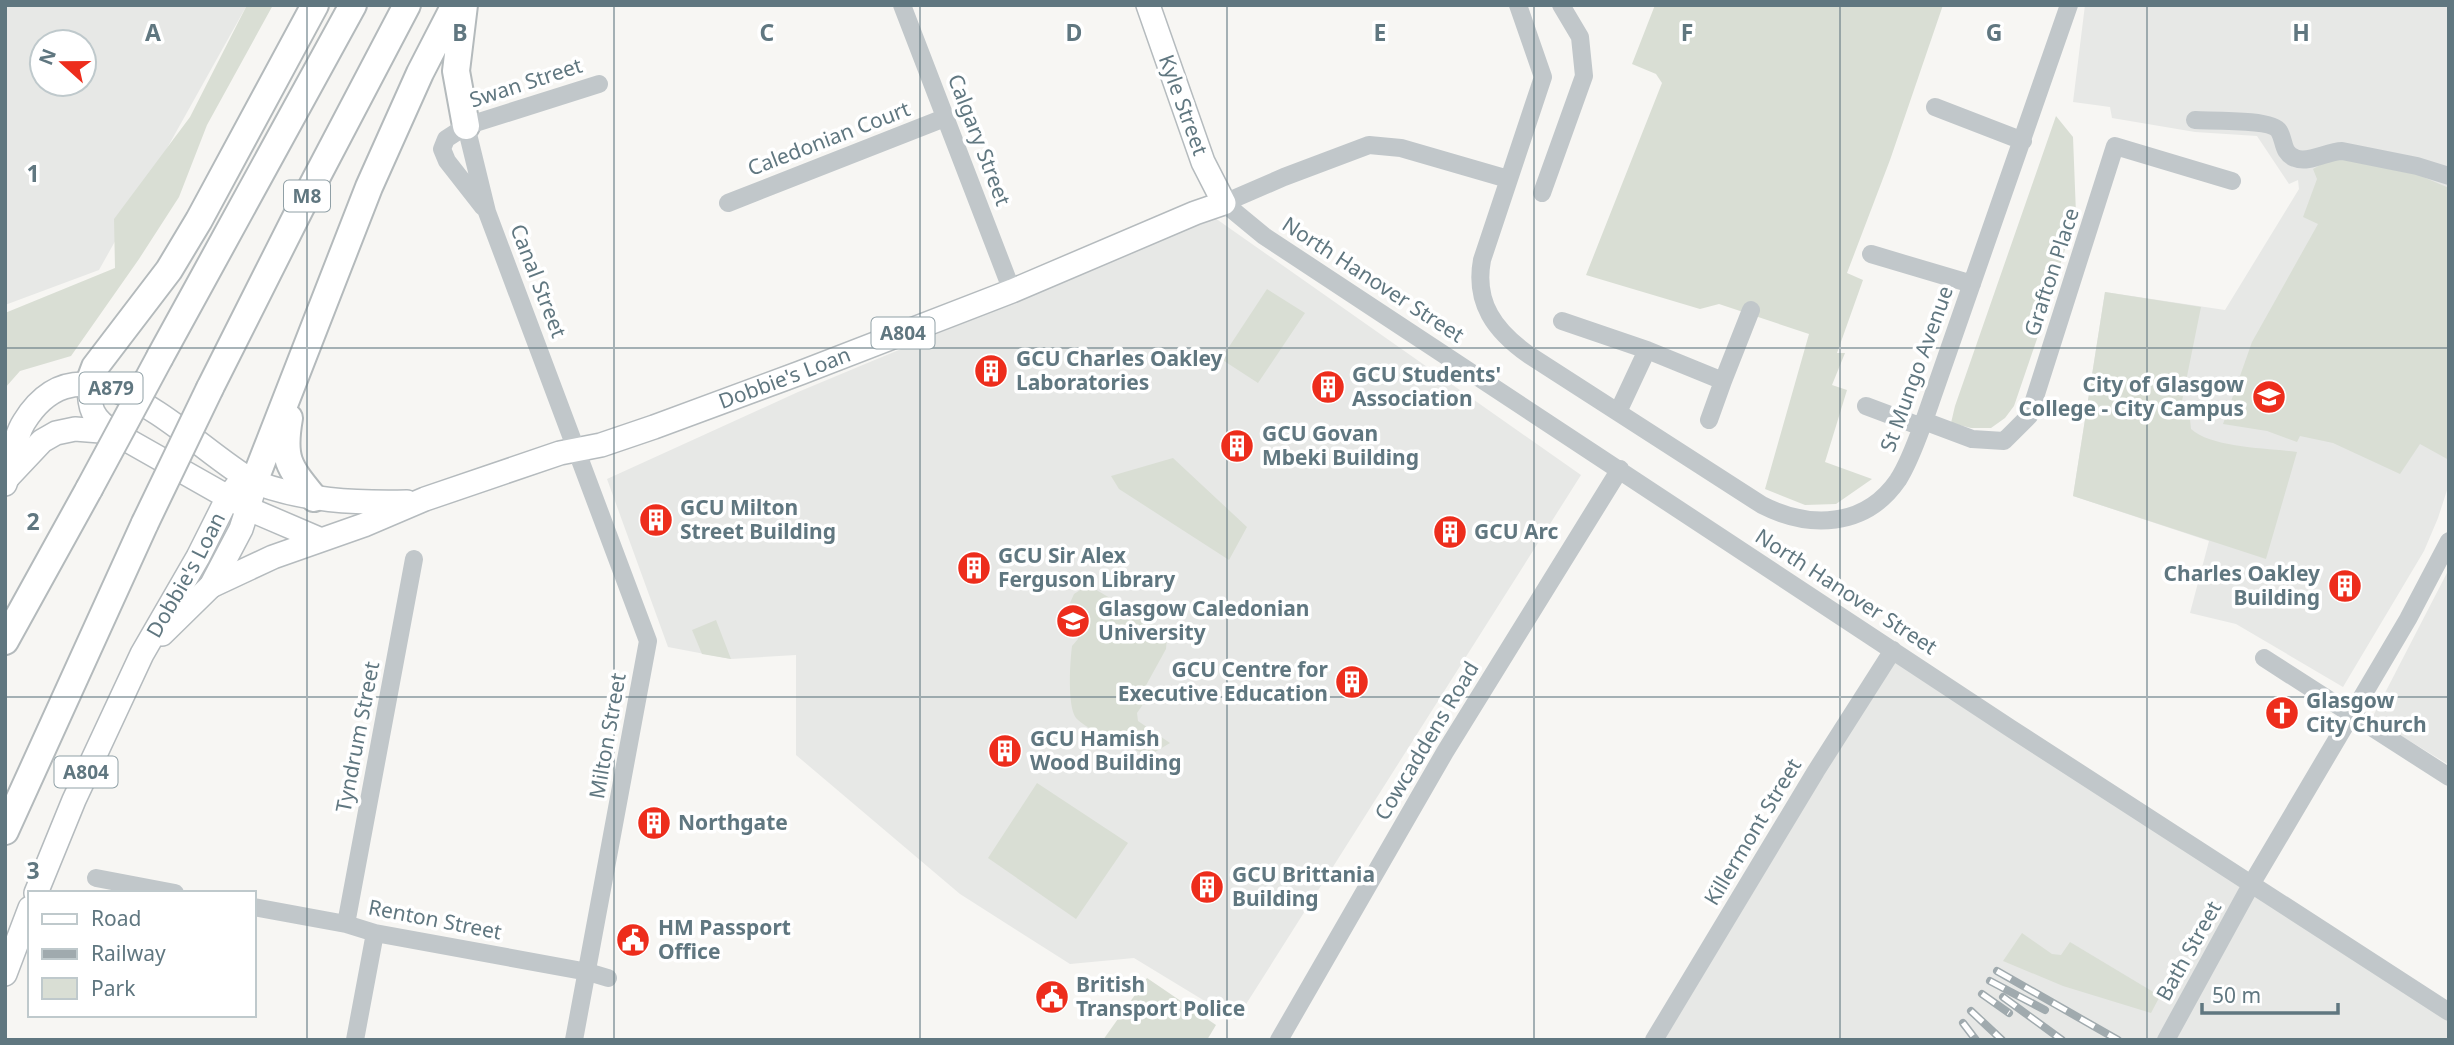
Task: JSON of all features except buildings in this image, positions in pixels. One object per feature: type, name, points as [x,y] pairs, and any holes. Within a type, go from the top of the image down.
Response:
[{"type":"highway","points":[[92,375],[181,250],[315,5]]},
{"type":"highway","name":"M8","points":[[5,642],[353,5]]},
{"type":"highway","name":"M8","points":[[5,831],[145,523],[210,388],[407,5]]},
{"type":"highway","points":[[249,479],[296,378],[387,144],[455,5]]},
{"type":"highway","points":[[464,5],[456,71],[466,126]]},
{"type":"highway","points":[[296,378],[285,443],[286,456],[299,480],[314,498]]},
{"type":"main road","name":"Kyle Street","points":[[1148,5],[1203,162],[1224,203]]},
{"type":"main road","name":"Dobbie's Loan","points":[[211,586],[273,556],[364,525],[417,502],[560,453],[601,445],[724,402],[1012,291],[1224,203]]},
{"type":"main road","points":[[92,375],[89,395],[95,417],[113,432]]},
{"type":"main road","name":"A879","points":[[6,481],[22,425],[33,409],[60,389],[92,375],[130,395],[249,479]]},
{"type":"main road","name":"A879","points":[[6,481],[42,441],[57,433],[75,429],[113,432],[228,497]]},
{"type":"main road","name":"Dobbie's Loan","points":[[249,479],[274,489],[314,498],[352,503],[417,502]]},
{"type":"main road","name":"Dobbie's Loan","points":[[37,891],[79,788],[142,654],[198,557],[228,497],[249,479]]},
{"type":"main road","name":"Dobbie's Loan","points":[[142,654],[211,586],[233,547],[249,509],[249,479]]},
{"type":"main road","name":"Dobbie's Loan","points":[[228,497],[319,539]]},
{"type":"main road","points":[[5,974],[28,913]]},
{"type":"street","name":"Calgary Street","points":[[902,5],[1012,291]]},
{"type":"street","points":[[1542,193],[1584,76],[1580,37],[1560,5]]},
{"type":"street","name":"St Mungo Avenue","points":[[1523,7],[1543,77],[1482,260],[1479,287],[1496,326],[1514,345],[1762,505],[1804,521],[1846,518],[1877,501],[1896,482],[1923,424],[2069,5]]},
{"type":"street","name":"Swan Street","points":[[466,126],[599,83]]},
{"type":"street","points":[[1935,107],[2023,141]]},
{"type":"street","name":"Caledonian Court","points":[[729,203],[947,117]]},
{"type":"street","points":[[2195,120],[2267,124],[2279,131],[2285,150],[2292,158],[2303,160],[2342,151],[2417,166],[2449,176]]},
{"type":"street","points":[[466,126],[446,139],[442,149],[447,162],[487,212]]},
{"type":"street","name":"Canal Street","points":[[466,126],[487,212],[577,450]]},
{"type":"street","points":[[1224,203],[1369,145],[1401,148],[1508,179]]},
{"type":"street","name":"Grafton Place","points":[[1923,424],[1972,439],[2004,441],[2029,416],[2115,146],[2232,181]]},
{"type":"street","name":"North Hanover Street","points":[[1224,203],[1264,236],[2447,1011]]},
{"type":"street","points":[[1871,254],[1972,284]]},
{"type":"street","points":[[1709,420],[1751,310]]},
{"type":"street","points":[[1562,321],[1647,350],[1723,381]]},
{"type":"street","points":[[1618,412],[1647,350]]},
{"type":"street","points":[[1866,406],[1923,424]]},
{"type":"street","name":"Milton Street","points":[[574,1040],[648,641],[577,450]]},
{"type":"street","name":"Cowcaddens Road","points":[[1279,1040],[1445,752],[1620,469]]},
{"type":"street","name":"Bath Street","points":[[2166,1040],[2252,883],[2418,601],[2449,541]]},
{"type":"street","name":"Tyndrum Street","points":[[346,924],[414,559]]},
{"type":"street","name":"Killermont Street","points":[[1654,1040],[1816,771],[1893,650]]},
{"type":"street","points":[[2264,658],[2449,777]]},
{"type":"street","points":[[96,878],[164,891]]},
{"type":"street","name":"Renton Street","points":[[256,907],[608,978]]},
{"type":"street","points":[[355,1040],[375,933]]},
{"type":"shaded area","points":[[5,5],[247,5],[99,270],[5,305]]},
{"type":"shaded area","name":"City of Glasgow College - City Campus","points":[[2085,5],[2449,5],[2449,484],[2424,551],[2343,687],[2236,624],[2190,613],[2209,541],[2073,496],[2105,292],[2225,310],[2299,189],[2298,180],[2289,184],[2257,136],[2195,132],[2112,118],[2110,107],[2073,102]]},
{"type":"shaded area","name":"Glasgow Caledonian University","points":[[1215,218],[1581,475],[1236,1020],[1134,958],[1070,964],[960,894],[796,755],[796,655],[731,659],[668,647],[607,479],[798,392]]},
{"type":"shaded area","points":[[2449,569],[2449,765],[2372,718]]},
{"type":"shaded area","points":[[1893,650],[2449,1012],[2449,1040],[1654,1040]]},
{"type":"green space","points":[[247,5],[273,5],[207,125],[179,197],[71,356],[20,371],[5,388],[5,313],[115,268],[114,219],[190,117]]},
{"type":"green space","points":[[1655,5],[1943,5],[1890,160],[1847,273],[1863,280],[1837,353],[1845,353],[1832,385],[1847,390],[1825,462],[1872,479],[1836,504],[1805,505],[1765,489],[1809,334],[1719,304],[1700,309],[1586,275],[1662,83],[1656,74],[1632,64]]},
{"type":"green space","points":[[2056,116],[2073,137],[2076,214],[2039,333],[2014,406],[2005,418],[1991,428],[1971,428],[1951,423],[1955,406]]},
{"type":"green space","points":[[2335,157],[2414,173],[2449,188],[2449,460],[2420,444],[2400,474],[2333,443],[2300,436],[2297,442],[2267,431],[2223,424],[2252,342],[2318,224],[2303,217],[2317,179],[2313,169]]},
{"type":"green space","points":[[1267,289],[1305,313],[1258,383],[1221,359]]},
{"type":"green space","points":[[2105,292],[2201,307],[2182,401],[2194,406],[2190,419],[2191,429],[2226,444],[2297,452],[2266,559],[2073,496]]},
{"type":"green space","points":[[1173,458],[1247,527],[1229,560],[1119,489],[1111,476]]},
{"type":"green space","points":[[1088,585],[1157,626],[1167,636],[1166,649],[1144,689],[1151,693],[1137,713],[1138,721],[1170,743],[1150,755],[1123,745],[1081,723],[1073,712],[1070,694],[1072,646],[1078,639],[1073,624],[1077,615],[1070,603],[1074,594]]},
{"type":"green space","points":[[716,620],[731,659],[702,654],[692,630]]},
{"type":"green space","points":[[1037,783],[1128,843],[1076,919],[988,858]]},
{"type":"green space","points":[[2022,933],[2052,954],[2061,955],[2070,942],[2160,996],[2151,1013],[2063,986],[2003,961]]},
{"type":"green space","points":[[1147,978],[1216,1025],[1207,1040],[1103,1040]]},
{"type":"railway","points":[[1997,971],[2118,1040]]},
{"type":"railway","points":[[1990,981],[2045,1010]]},
{"type":"railway","points":[[1982,994],[2009,1013]]},
{"type":"railway","points":[[2003,997],[2062,1040]]},
{"type":"railway","points":[[1971,1011],[2002,1040]]},
{"type":"railway","points":[[1963,1023],[1976,1040]]},
{"type":"place","name":"GCU Charles Oakley Laboratories","points":[[991,371]]},
{"type":"place","name":"GCU Students' Association","points":[[1328,387]]},
{"type":"place","name":"City of Glasgow College - City Campus","points":[[2269,397]]},
{"type":"place","name":"GCU Govan Mbeki Building","points":[[1237,446]]},
{"type":"place","name":"GCU Milton Street Building","points":[[656,520]]},
{"type":"place","name":"GCU Arc","points":[[1450,532]]},
{"type":"place","name":"GCU Sir Alex Ferguson Library","points":[[974,568]]},
{"type":"place","name":"Charles Oakley Building","points":[[2345,586]]},
{"type":"place","name":"Glasgow Caledonian University","points":[[1073,621]]},
{"type":"place","name":"GCU Centre for Executive Education","points":[[1352,682]]},
{"type":"place","name":"Glasgow City Church","points":[[2282,713]]},
{"type":"place","name":"GCU Hamish Wood Building","points":[[1005,751]]},
{"type":"place","name":"Northgate","points":[[654,823]]},
{"type":"place","name":"GCU Brittania Building","points":[[1207,887]]},
{"type":"place","name":"HM Passport Office","points":[[633,940]]},
{"type":"place","name":"British Transport Police","points":[[1052,997]]}]
